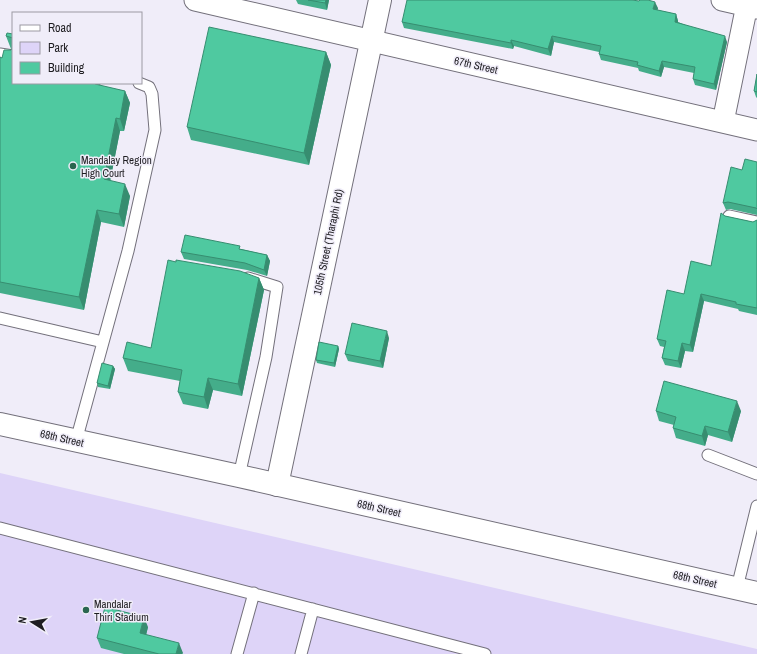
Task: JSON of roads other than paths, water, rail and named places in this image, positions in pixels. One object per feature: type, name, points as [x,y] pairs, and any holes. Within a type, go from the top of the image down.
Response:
[{"type":"main road","name":"105th Street (Tharaphi Rd)","points":[[277,485],[380,0]]},
{"type":"main road","name":"68th Street","points":[[0,424],[747,590]]},
{"type":"street","name":"67th Street","points":[[195,0],[757,130]]},
{"type":"street","points":[[722,0],[750,4],[723,122]]},
{"type":"lane","points":[[0,54],[12,56]]},
{"type":"lane","points":[[76,442],[128,251],[155,130],[152,94],[149,87],[142,84]]},
{"type":"lane","points":[[729,216],[757,222]]},
{"type":"lane","points":[[238,276],[277,287],[275,310],[266,357],[239,476]]},
{"type":"lane","points":[[0,318],[102,342]]},
{"type":"lane","points":[[708,455],[757,474]]},
{"type":"lane","points":[[747,590],[757,506]]},
{"type":"lane","points":[[0,528],[485,654]]},
{"type":"lane","points":[[237,654],[254,593]]},
{"type":"lane","points":[[301,654],[313,609]]},
{"type":"place","name":"Mandalay Region High Court","points":[[73,166]]},
{"type":"place","name":"Mandalar Thiri Stadium","points":[[86,610]]}]
